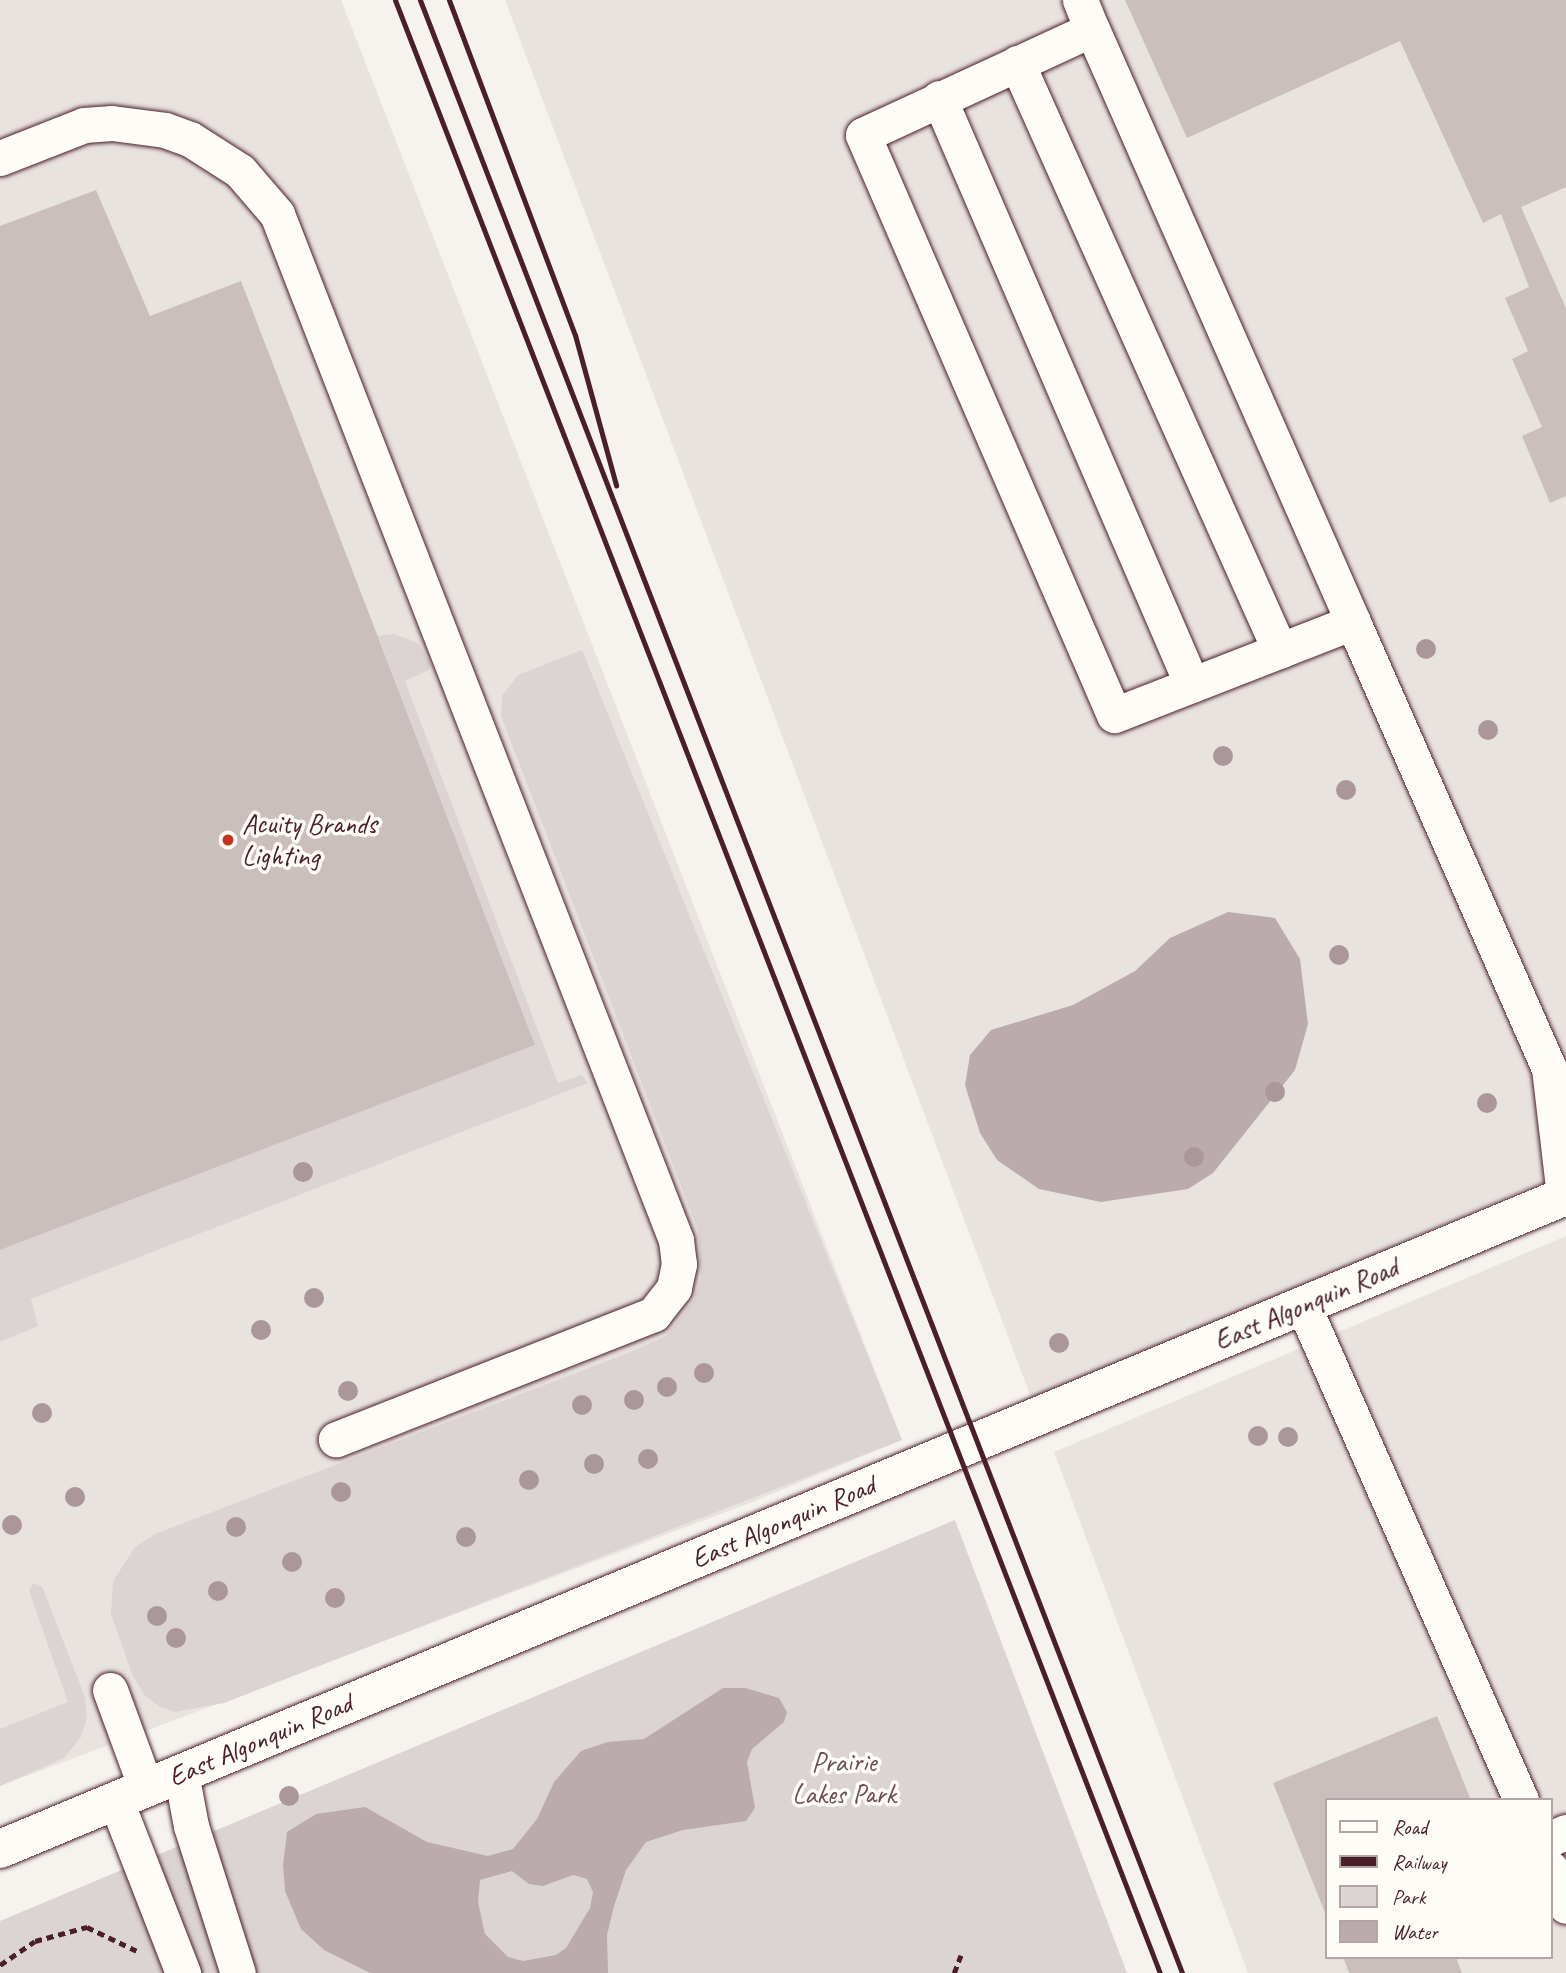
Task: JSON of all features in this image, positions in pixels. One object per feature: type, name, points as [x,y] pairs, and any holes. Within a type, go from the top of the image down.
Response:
[{"type":"main road","name":"East Algonquin Road","points":[[0,1849],[1565,1196]]},
{"type":"lane","points":[[1353,622],[1114,715],[863,135],[1017,62],[1086,14],[1549,1068],[1565,1196]]},
{"type":"lane","points":[[1017,62],[1280,651]]},
{"type":"lane","points":[[939,98],[1192,685]]},
{"type":"lane","points":[[0,158],[84,125],[112,123],[165,130],[190,139],[240,171],[277,214],[676,1240],[679,1264],[674,1288],[654,1314],[336,1439]]},
{"type":"lane","points":[[1303,1305],[1520,1798]]},
{"type":"lane","points":[[110,1690],[131,1794],[183,1973]]},
{"type":"lane","points":[[181,1773],[191,1826],[239,1973]]},
{"type":"lane","points":[[1552,1873],[1566,1906]]},
{"type":"path","points":[[0,1965],[35,1941],[87,1927],[139,1952]]},
{"type":"path","points":[[954,1973],[961,1955]]},
{"type":"shaded area","points":[[0,0],[341,0],[902,1440],[755,1501],[0,1786]]},
{"type":"shaded area","points":[[505,0],[1566,0],[1566,1172],[1032,1400]]},
{"type":"shaded area","points":[[1566,1236],[1566,1973],[1248,1973],[1054,1452]]},
{"type":"green space","points":[[394,634],[418,643],[431,664],[429,670],[405,681],[558,1083],[582,1075],[588,1083],[31,1299],[38,1326],[0,1342],[0,1250],[535,1045],[378,636]]},
{"type":"green space","points":[[582,650],[902,1440],[224,1703],[175,1712],[160,1707],[144,1695],[132,1674],[111,1614],[113,1581],[135,1547],[155,1534],[628,1353],[666,1336],[694,1300],[701,1277],[698,1230],[501,716],[502,696],[518,675]]},
{"type":"green space","name":"Prairie Lakes Park","points":[[955,1520],[1127,1973],[0,1973],[0,1921]]},
{"type":"green space","points":[[33,1583],[42,1586],[85,1697],[87,1717],[81,1737],[64,1758],[0,1786],[0,1729],[68,1702],[29,1591]]},
{"type":"water","points":[[1228,912],[1275,918],[1300,959],[1308,1024],[1295,1070],[1213,1173],[1188,1189],[1101,1202],[1039,1189],[997,1160],[980,1133],[965,1085],[970,1055],[991,1030],[1073,1005],[1135,971],[1170,938]]},
{"type":"water","points":[[723,1688],[745,1688],[779,1698],[787,1712],[784,1722],[752,1749],[747,1762],[755,1808],[746,1821],[683,1830],[646,1842],[626,1870],[607,1935],[608,1973],[370,1973],[324,1950],[301,1929],[285,1891],[283,1865],[287,1832],[316,1814],[365,1807],[427,1842],[488,1856],[513,1849],[537,1819],[554,1782],[581,1751],[608,1742],[644,1739]],"holes":[[[512,1871],[529,1884],[543,1886],[573,1875],[587,1879],[593,1892],[590,1908],[566,1948],[556,1955],[523,1961],[508,1957],[485,1934],[478,1902],[480,1880]]]},
{"type":"building","points":[[1125,0],[1566,0],[1566,187],[1521,207],[1566,308],[1566,496],[1550,503],[1522,436],[1542,427],[1512,359],[1528,351],[1505,298],[1529,287],[1501,214],[1483,223],[1400,41],[1187,138]]},
{"type":"building","name":"Acuity Brands Lighting","points":[[96,190],[150,316],[241,281],[535,1045],[0,1250],[0,226]]},
{"type":"building","points":[[1437,1716],[1470,1798],[1324,1798],[1324,1910],[1273,1783]]},
{"type":"building","points":[[1344,1959],[1457,1959],[1462,1973],[1349,1973]]},
{"type":"railway","points":[[395,0],[1160,1973]]},
{"type":"railway","points":[[420,0],[1182,1973]]},
{"type":"railway","points":[[449,0],[575,335],[616,485]]},
{"type":"place","name":"Acuity Brands Lighting","points":[[228,840]]}]
